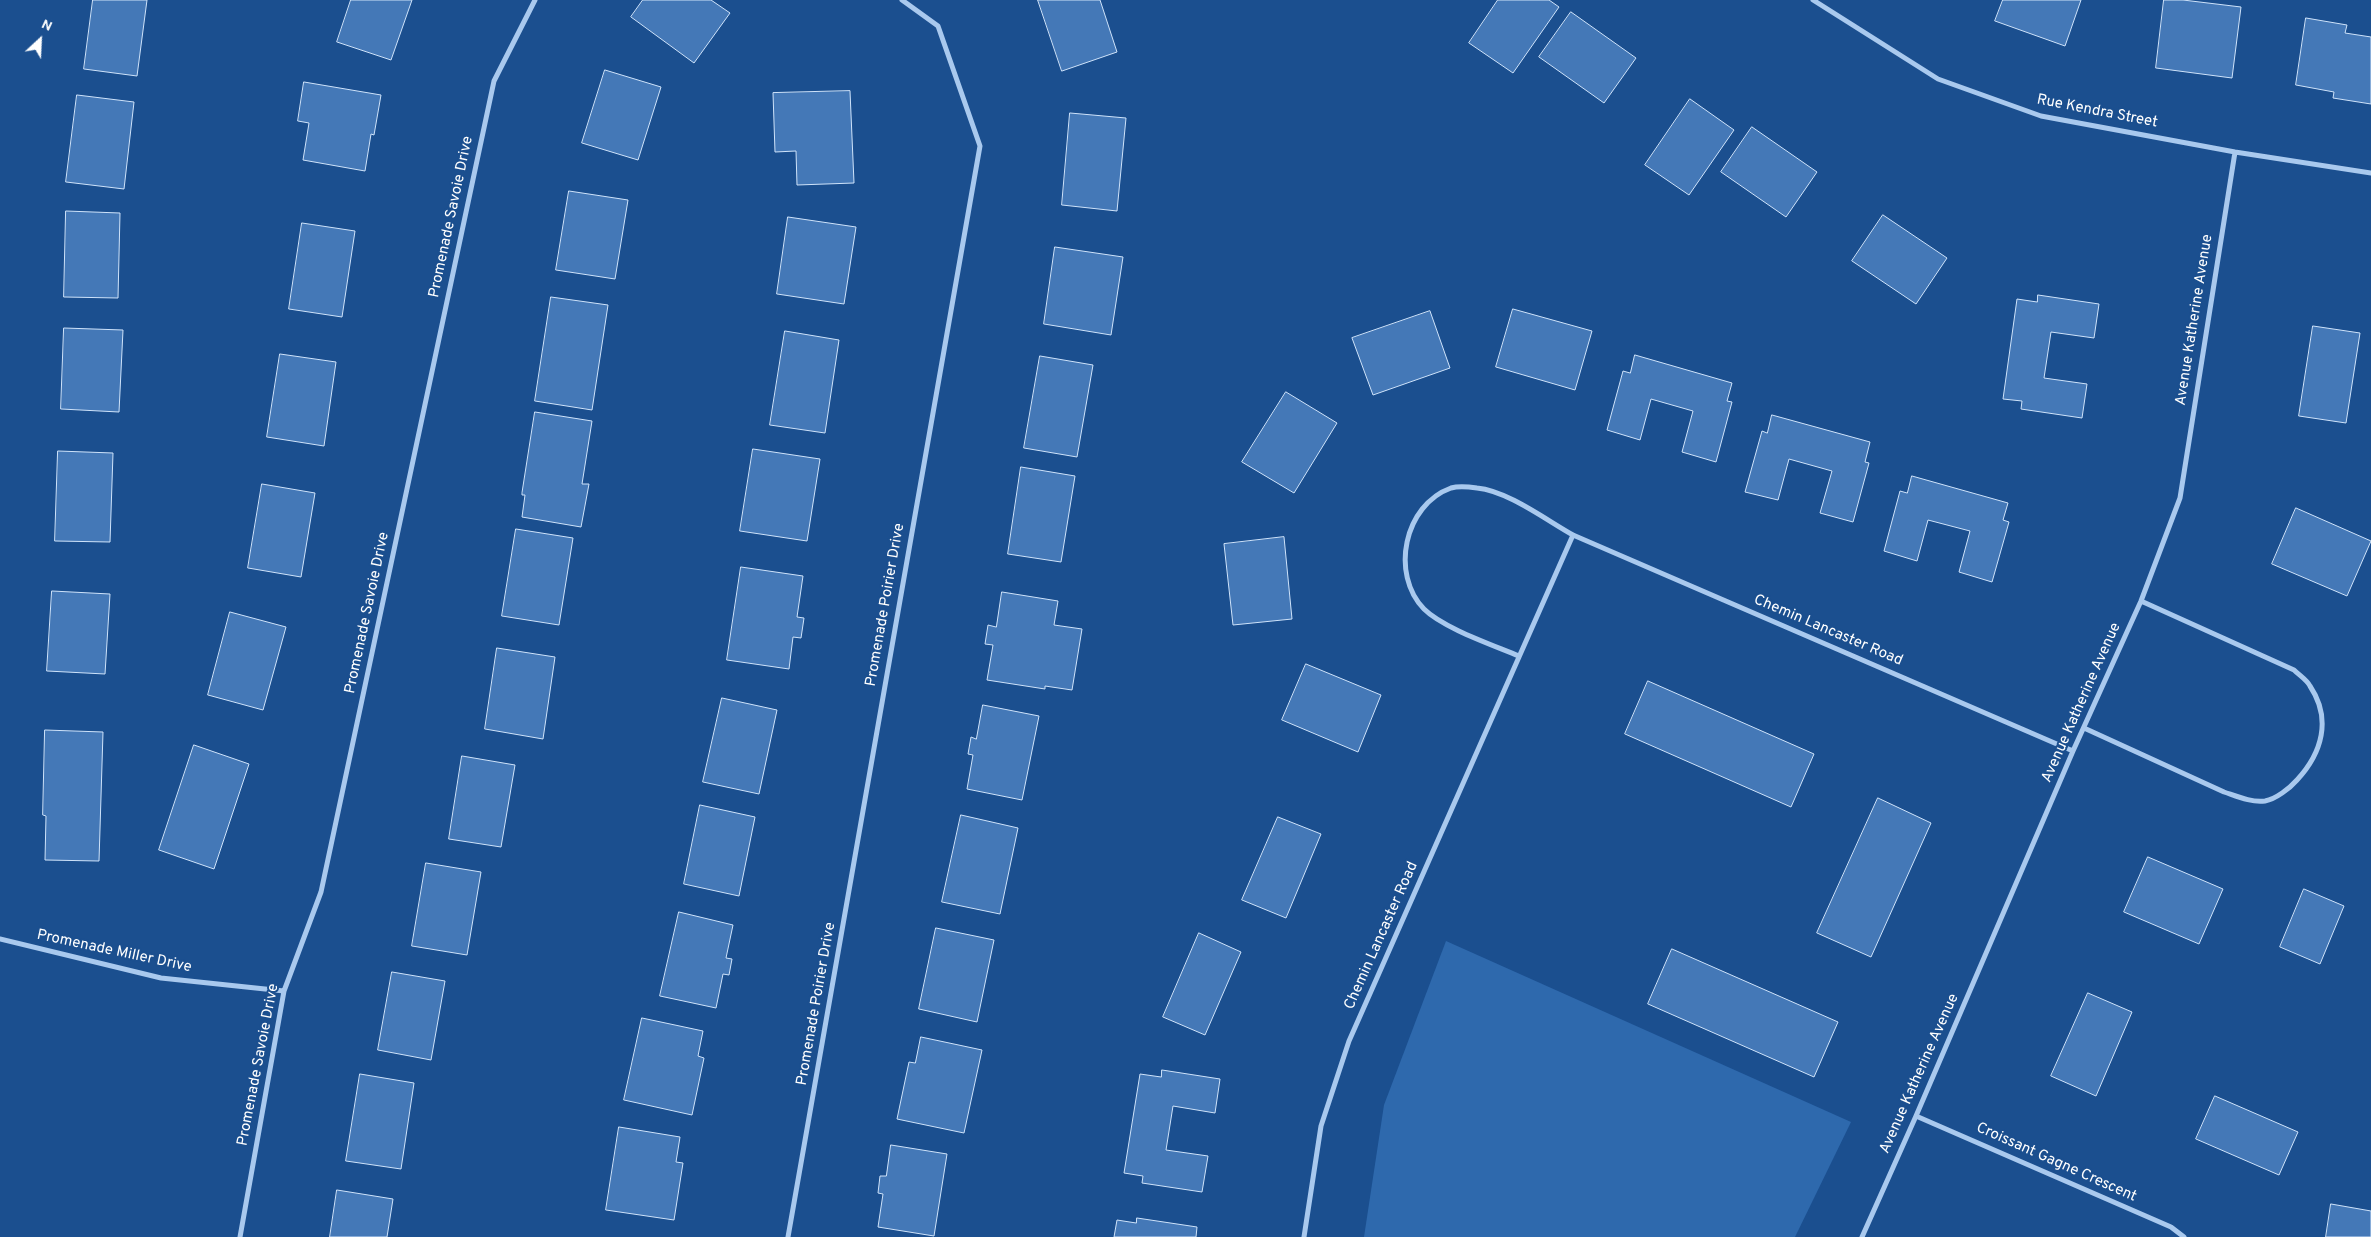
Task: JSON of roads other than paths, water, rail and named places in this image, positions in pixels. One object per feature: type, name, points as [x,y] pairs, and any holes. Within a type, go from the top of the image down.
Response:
[{"type":"street","name":"Promenade Savoie Drive","points":[[240,1237],[284,991],[321,892],[494,81],[535,0]]},
{"type":"street","name":"Promenade Poirier Drive","points":[[788,1237],[980,146],[938,26],[902,0]]},
{"type":"street","name":"Rue Kendra Street","points":[[1813,0],[1938,79],[2041,116],[2235,152],[2371,173]]},
{"type":"street","name":"Avenue Katherine Avenue","points":[[1862,1237],[2073,750],[2141,601],[2180,498],[2235,152]]},
{"type":"street","name":"Chemin Lancaster Road","points":[[1519,656],[1450,626],[1425,609],[1409,587],[1405,556],[1411,525],[1428,503],[1452,488],[1479,488],[1506,497],[1572,534],[2073,750]]},
{"type":"street","name":"Chemin Lancaster Road","points":[[1304,1237],[1321,1126],[1349,1041],[1572,534]]},
{"type":"street","points":[[2084,728],[2224,792],[2246,799],[2266,801],[2290,788],[2310,766],[2322,739],[2320,711],[2310,686],[2294,670],[2141,601]]},
{"type":"street","name":"Promenade Miller Drive","points":[[0,939],[162,978],[284,991]]},
{"type":"street","name":"Croissant Gagne Crescent","points":[[1916,1116],[2171,1227],[2184,1237]]}]
